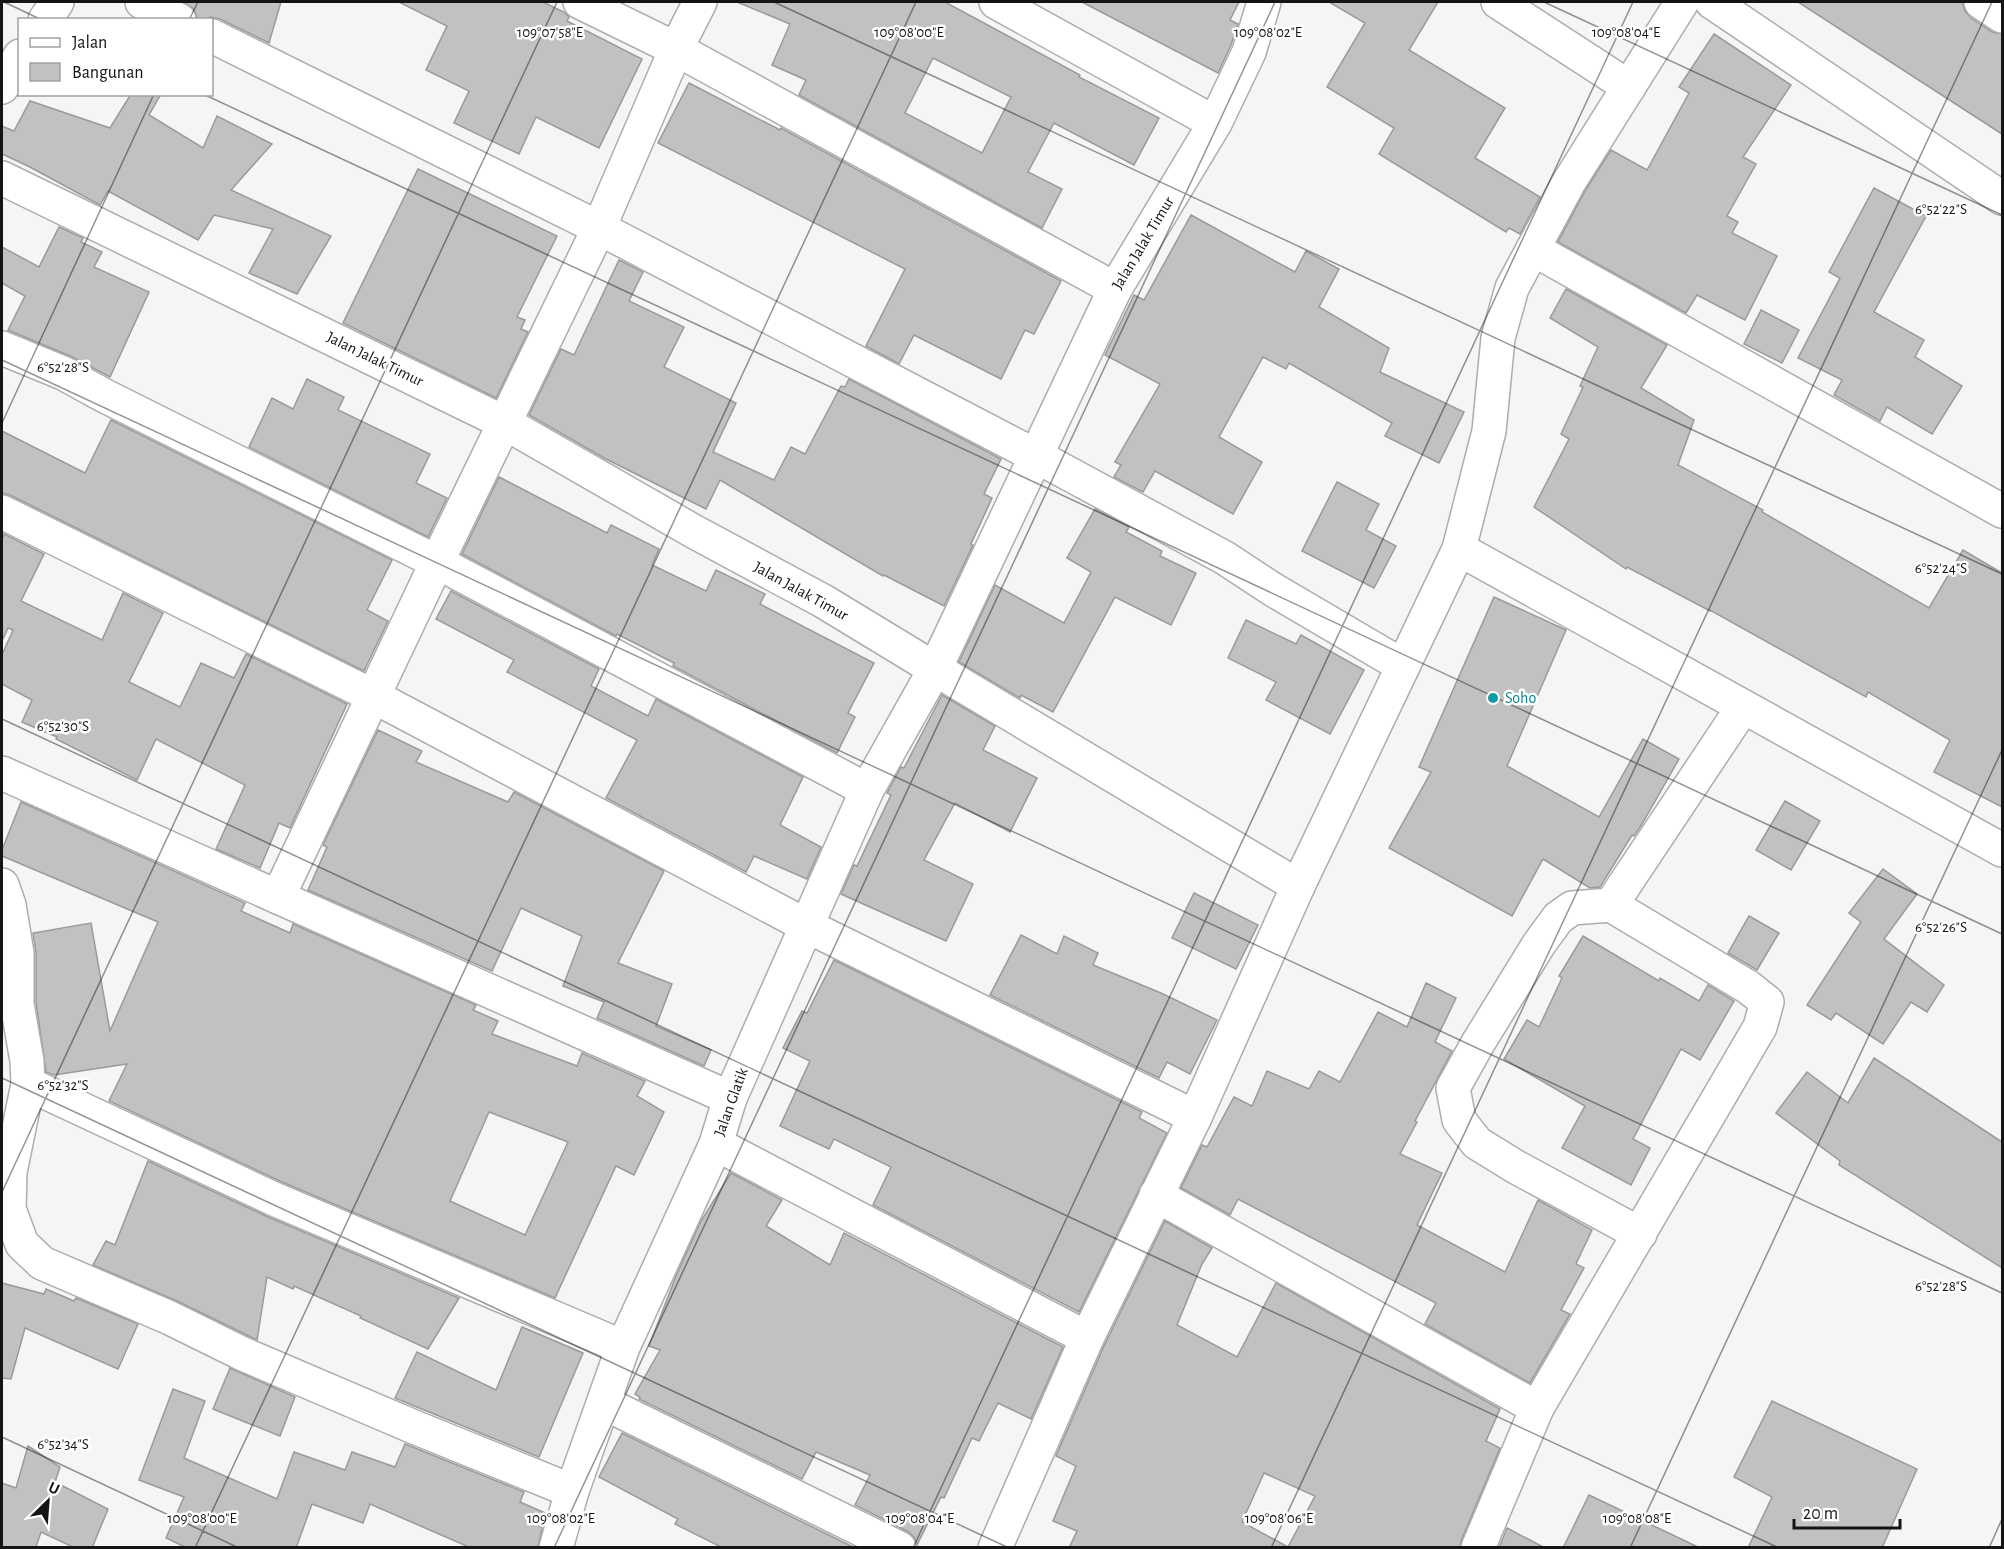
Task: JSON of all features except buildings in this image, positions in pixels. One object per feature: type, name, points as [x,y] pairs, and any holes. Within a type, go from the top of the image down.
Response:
[{"type":"street","points":[[46,18],[57,2]]},
{"type":"street","points":[[142,2],[175,18]]},
{"type":"street","points":[[580,2],[675,49],[1115,289]]},
{"type":"street","points":[[278,897],[599,228],[675,49],[700,2]]},
{"type":"street","points":[[996,2],[1215,123]]},
{"type":"street","name":"Jalan Jalak Timur","points":[[2,178],[505,423],[693,531],[822,601],[935,669],[1115,289],[1215,123],[1249,52],[1264,2]]},
{"type":"street","points":[[1498,2],[1629,87]]},
{"type":"street","points":[[995,1548],[1087,1338],[1195,1118],[1298,886],[1459,549],[1489,431],[1498,338],[1512,288],[1569,182],[1682,2]]},
{"type":"street","points":[[1712,2],[2002,198]]},
{"type":"street","points":[[1981,2],[2002,16]]},
{"type":"street","points":[[213,36],[599,228],[1036,456],[1224,558],[1403,666]]},
{"type":"street","points":[[2,87],[18,59]]},
{"type":"street","points":[[1533,249],[2002,511]]},
{"type":"street","points":[[2,348],[63,373],[437,562],[867,790]]},
{"type":"street","points":[[2,512],[373,696],[807,926],[1195,1118]]},
{"type":"street","points":[[1459,549],[2002,850]]},
{"type":"street","points":[[935,669],[1298,886]]},
{"type":"street","name":"Jalan Glatik","points":[[556,1548],[572,1491],[623,1347],[716,1144],[730,1098],[867,790],[935,669]]},
{"type":"street","points":[[1611,905],[1743,707]]},
{"type":"street","points":[[2,773],[730,1098]]},
{"type":"street","points":[[2,885],[9,904],[17,953],[17,1004],[27,1061],[28,1084],[10,1172],[9,1209],[21,1244],[42,1263],[414,1427],[572,1491]]},
{"type":"street","points":[[1478,1548],[1537,1408],[1640,1234],[1760,1027],[1767,1002],[1748,987],[1611,905],[1572,908],[1558,918],[1539,944],[1484,1033],[1454,1088],[1459,1120],[1478,1143],[1516,1167],[1640,1234]]},
{"type":"street","points":[[28,1084],[274,1199],[623,1347]]},
{"type":"street","points":[[716,1144],[1087,1338]]},
{"type":"street","points":[[1156,1195],[1537,1408]]},
{"type":"street","points":[[604,1403],[898,1548]]},
{"type":"place","name":"Soho","points":[[1493,698]]}]
